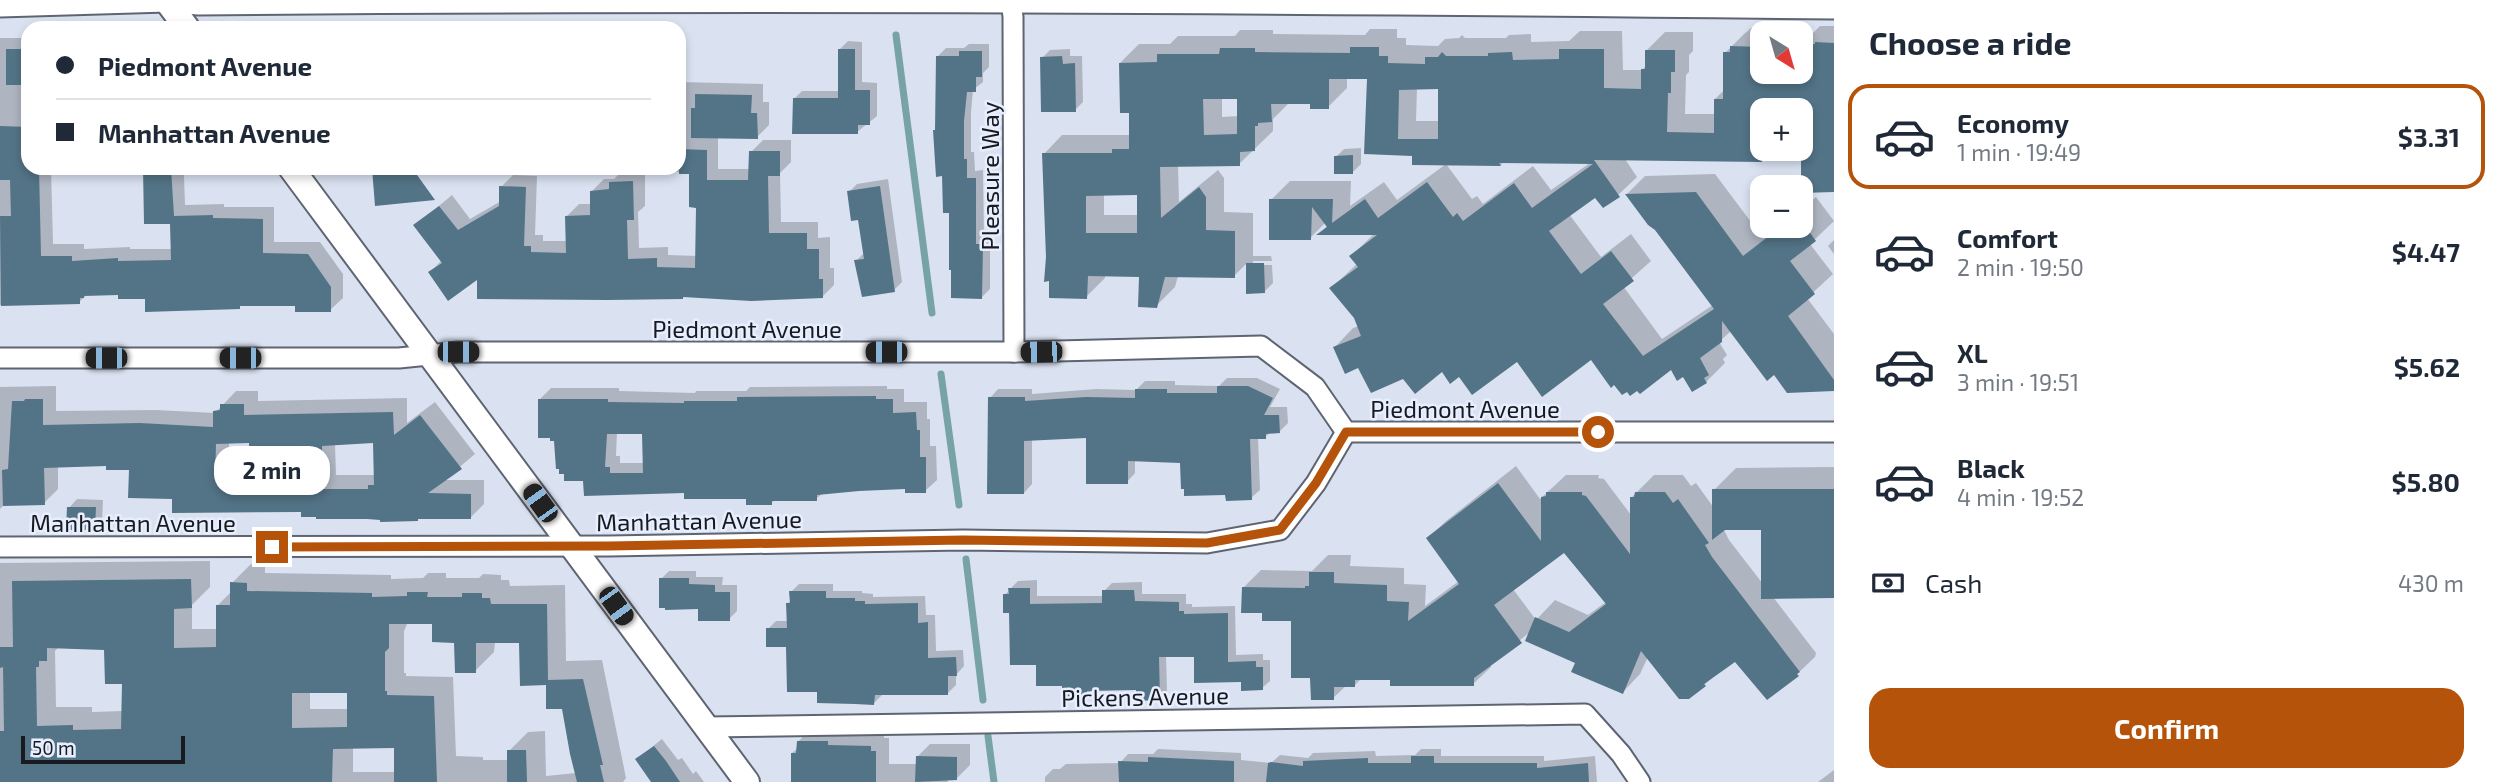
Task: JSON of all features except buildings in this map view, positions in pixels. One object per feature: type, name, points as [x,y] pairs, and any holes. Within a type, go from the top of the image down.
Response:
[{"type":"street","points":[[0,7],[167,1],[198,5],[1011,0],[1834,9]]},
{"type":"street","name":"Pleasure Way","points":[[1011,0],[1014,352]]},
{"type":"street","points":[[167,1],[182,21]]},
{"type":"street","points":[[296,175],[747,782]]},
{"type":"street","name":"Piedmont Avenue","points":[[0,358],[399,358],[458,352],[1014,352],[1261,346],[1315,387],[1346,432],[1834,432]]},
{"type":"street","name":"Manhattan Avenue","points":[[0,547],[571,546],[963,540],[1207,543],[1280,530],[1316,483],[1346,432]]},
{"type":"street","name":"Pickens Avenue","points":[[706,727],[1585,714],[1621,754],[1640,782]]},
{"type":"waterway","points":[[896,35],[932,313]]},
{"type":"waterway","points":[[941,374],[959,505]]},
{"type":"waterway","points":[[966,559],[983,700]]},
{"type":"waterway","points":[[988,736],[994,782]]},
{"type":"route","points":[[272,547],[609,546],[963,540],[1207,543],[1280,530],[1316,483],[1346,432],[1598,432]]}]
